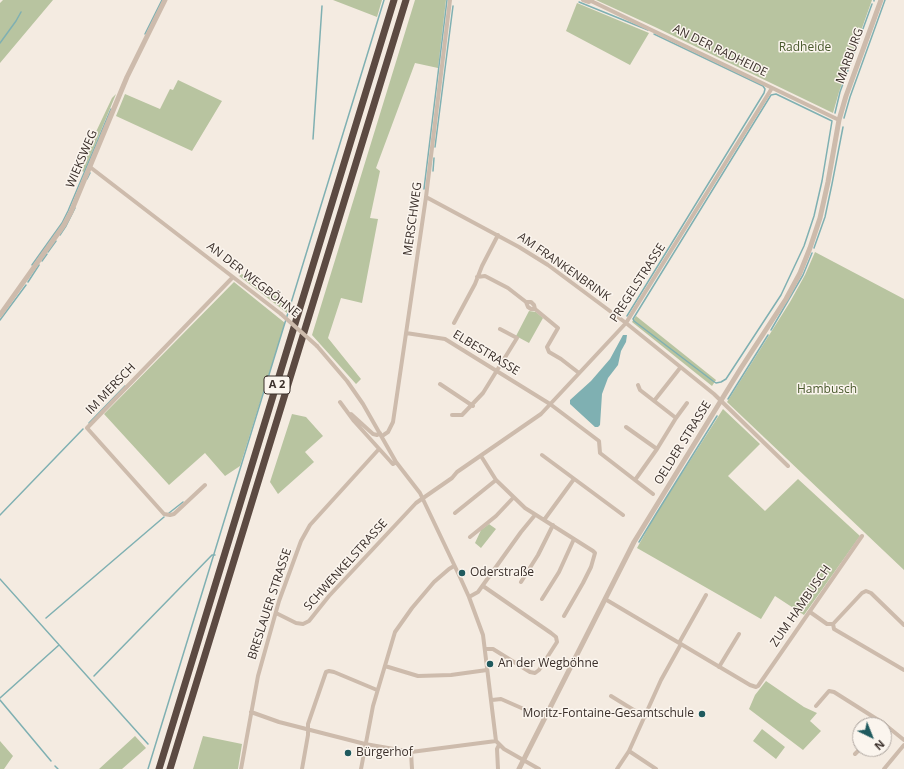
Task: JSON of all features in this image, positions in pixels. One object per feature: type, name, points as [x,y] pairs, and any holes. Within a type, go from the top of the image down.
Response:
[{"type":"highway","name":"A 2","points":[[159,769],[394,0]]},
{"type":"highway","name":"A 2","points":[[170,769],[406,0]]},
{"type":"street","name":"WIEKSWEG","points":[[0,315],[64,225],[71,212],[127,77],[165,0]]},
{"type":"street","name":"MERSCHWEG","points":[[381,435],[388,432],[393,422],[426,197],[450,0]]},
{"type":"street","name":"AN DER RADHEIDE","points":[[583,0],[590,1],[839,120]]},
{"type":"street","name":"MARBURG","points":[[839,120],[846,96],[881,0]]},
{"type":"street","name":"PREGELSTRASSE","points":[[423,498],[452,478],[457,472],[540,414],[626,323],[772,88]]},
{"type":"street","name":"OELDER STRASSE","points":[[519,769],[634,542],[720,401],[786,299],[800,273],[820,218],[839,120]]},
{"type":"street","name":"AN DER WEGBÖHNE","points":[[90,167],[281,314],[317,346],[347,381],[363,404],[396,462],[423,498],[469,597],[483,635],[496,741]]},
{"type":"street","name":"AM FRANKENBRINK","points":[[426,197],[498,235],[548,265],[626,323],[720,401],[788,466]]},
{"type":"street","points":[[454,323],[498,235]]},
{"type":"street","points":[[482,266],[486,276]]},
{"type":"street","points":[[477,277],[486,276],[508,288],[526,302],[530,309],[536,309],[558,328],[547,347],[548,352],[561,359],[579,373]]},
{"type":"street","name":"IM MERSCH","points":[[205,485],[174,514],[170,516],[164,514],[87,428],[233,277]]},
{"type":"street","points":[[452,415],[462,415],[473,406],[483,393],[517,338],[500,329]]},
{"type":"street","name":"ELBESTRASSE","points":[[406,334],[445,339],[550,404],[599,441],[600,453],[653,494]]},
{"type":"street","points":[[654,401],[680,368]]},
{"type":"street","points":[[440,384],[473,406]]},
{"type":"street","points":[[638,385],[640,390],[676,418]]},
{"type":"street","name":"AN DER WEGBÖHNE","points":[[340,402],[354,421],[391,462],[393,464],[396,462]]},
{"type":"street","points":[[634,480],[687,403]]},
{"type":"street","name":"AN DER WEGBÖHNE","points":[[348,412],[372,434],[381,435]]},
{"type":"street","points":[[626,427],[656,449]]},
{"type":"street","name":"BRESLAUER STRASSE","points":[[241,769],[258,676],[279,601],[305,533],[310,525],[379,449]]},
{"type":"street","points":[[542,455],[623,516]]},
{"type":"street","points":[[481,456],[496,480],[513,498],[535,515],[593,551],[595,556],[583,583],[564,616]]},
{"type":"street","points":[[544,520],[574,479]]},
{"type":"street","points":[[455,513],[482,493],[496,480]]},
{"type":"street","name":"SCHWENKELSTRASSE","points":[[276,613],[296,623],[303,624],[309,621],[329,596],[416,503],[423,498]]},
{"type":"street","points":[[470,538],[496,516],[513,498]]},
{"type":"street","points":[[469,597],[478,592],[483,586],[521,532],[535,515]]},
{"type":"street","points":[[522,582],[553,525]]},
{"type":"street","name":"ZUM HAMBUSCH","points":[[719,667],[750,685],[756,687],[758,686],[862,536]]},
{"type":"street","points":[[542,599],[559,572],[574,538]]},
{"type":"street","points":[[361,769],[377,690],[394,636],[412,608],[434,582],[454,566]]},
{"type":"street","points":[[483,586],[556,637],[557,642],[540,670],[535,674],[493,649],[485,649]]},
{"type":"street","points":[[833,624],[862,593],[866,591],[871,593],[904,624]]},
{"type":"street","points":[[617,769],[629,751],[661,680],[706,596]]},
{"type":"street","points":[[605,599],[719,667],[739,634]]},
{"type":"street","points":[[810,612],[828,624],[833,624]]},
{"type":"street","points":[[833,624],[834,629],[904,670]]},
{"type":"street","points":[[385,666],[418,676],[451,675],[487,670]]},
{"type":"street","points":[[302,769],[308,735],[308,724],[326,672],[334,672],[377,690]]},
{"type":"street","points":[[816,706],[829,691],[834,692],[872,717]]},
{"type":"street","points":[[611,696],[645,717]]},
{"type":"street","points":[[492,700],[501,698],[526,710]]},
{"type":"street","points":[[251,712],[308,730],[365,744],[411,752],[496,741],[500,746],[539,769]]},
{"type":"street","points":[[892,731],[904,740]]},
{"type":"street","points":[[884,769],[904,745]]},
{"type":"street","points":[[498,769],[496,749],[500,746]]},
{"type":"street","points":[[629,751],[656,769]]},
{"type":"street","points":[[411,752],[412,769]]},
{"type":"green space","points":[[3,0],[53,0],[0,63],[0,3]]},
{"type":"green space","points":[[333,0],[382,0],[377,17]]},
{"type":"green space","points":[[415,0],[446,0],[438,68],[415,63],[376,168],[380,171],[370,218],[378,219],[362,303],[341,298],[328,338],[361,379],[356,384],[312,335]]},
{"type":"green space","name":"Radheide","points":[[596,0],[872,0],[833,113]]},
{"type":"green space","points":[[577,3],[649,33],[630,65],[566,31]]},
{"type":"green space","points":[[178,80],[222,101],[192,151],[116,116],[125,94],[160,109],[170,89],[173,90]]},
{"type":"green space","points":[[116,94],[84,172],[82,171],[94,136],[112,98]]},
{"type":"green space","name":"Hambusch","points":[[815,252],[904,299],[904,570],[727,402],[790,302],[805,275]]},
{"type":"green space","points":[[242,274],[290,305],[287,313],[239,276]]},
{"type":"green space","points":[[234,282],[285,323],[240,466],[225,476],[205,453],[169,485],[104,414]]},
{"type":"green space","points":[[529,311],[536,312],[543,318],[529,343],[516,336]]},
{"type":"green space","points":[[636,316],[716,380],[712,386],[632,322]]},
{"type":"green space","points":[[723,409],[760,444],[728,476],[765,511],[798,479],[860,536],[804,615],[775,596],[761,619],[637,548],[656,514]]},
{"type":"green space","points":[[292,414],[306,417],[323,436],[305,452],[314,462],[278,494],[270,482]]},
{"type":"green space","points":[[489,524],[496,529],[481,548],[475,543],[481,530]]},
{"type":"green space","points":[[766,681],[804,707],[817,713],[810,721],[821,731],[803,750],[749,709],[755,695]]},
{"type":"green space","points":[[762,729],[785,747],[776,759],[753,741]]},
{"type":"green space","points":[[135,736],[146,748],[122,769],[99,769]]},
{"type":"green space","points":[[203,736],[242,744],[238,769],[193,769]]},
{"type":"green space","points":[[0,741],[13,756],[4,769],[0,769]]},
{"type":"water","points":[[623,335],[627,335],[626,342],[621,351],[618,365],[608,378],[602,394],[600,425],[595,427],[570,404],[570,400],[591,381],[610,359]]},
{"type":"waterway","points":[[145,34],[162,0]]},
{"type":"waterway","points":[[148,769],[384,0]]},
{"type":"waterway","points":[[424,189],[447,0]]},
{"type":"waterway","points":[[844,118],[850,97],[885,0]]},
{"type":"waterway","points":[[579,2],[648,30]]},
{"type":"waterway","points":[[835,113],[840,92],[872,4]]},
{"type":"waterway","points":[[313,139],[322,6]]},
{"type":"waterway","points":[[435,147],[453,6]]},
{"type":"waterway","points":[[0,43],[21,12]]},
{"type":"waterway","points":[[627,316],[764,93],[765,89],[763,86],[654,34]]},
{"type":"waterway","points":[[776,94],[832,121],[822,181],[814,216],[804,246],[781,295],[726,379],[716,383],[633,319],[771,95],[776,94]]},
{"type":"waterway","points":[[32,265],[62,223],[111,109]]},
{"type":"waterway","points":[[814,248],[825,217],[843,127]]},
{"type":"waterway","points":[[433,171],[434,158]]},
{"type":"waterway","points":[[87,179],[90,173]]},
{"type":"waterway","points":[[60,235],[75,208]]},
{"type":"waterway","points":[[48,252],[56,241]]},
{"type":"waterway","points":[[771,330],[803,275],[812,253]]},
{"type":"waterway","points":[[42,261],[47,254]]},
{"type":"waterway","points":[[28,282],[39,265]]},
{"type":"waterway","points":[[0,320],[26,285]]},
{"type":"waterway","points":[[728,399],[768,335]]},
{"type":"waterway","points":[[89,423],[125,386]]},
{"type":"waterway","points":[[639,542],[717,416]]},
{"type":"waterway","points":[[0,515],[83,429]]},
{"type":"waterway","points":[[169,513],[183,502]]},
{"type":"waterway","points":[[46,618],[164,517]]},
{"type":"waterway","points":[[94,676],[212,555],[215,555]]},
{"type":"waterway","points":[[0,579],[148,744]]},
{"type":"waterway","points":[[0,698],[59,645]]},
{"type":"waterway","points":[[0,700],[51,761]]},
{"type":"waterway","points":[[55,766],[58,769]]},
{"type":"place","name":"Oderstraße","points":[[462,573]]},
{"type":"place","name":"An der Wegböhne","points":[[490,664]]},
{"type":"place","name":"Moritz-Fontaine-Gesamtschule","points":[[702,714]]},
{"type":"place","name":"Bürgerhof","points":[[348,753]]}]
